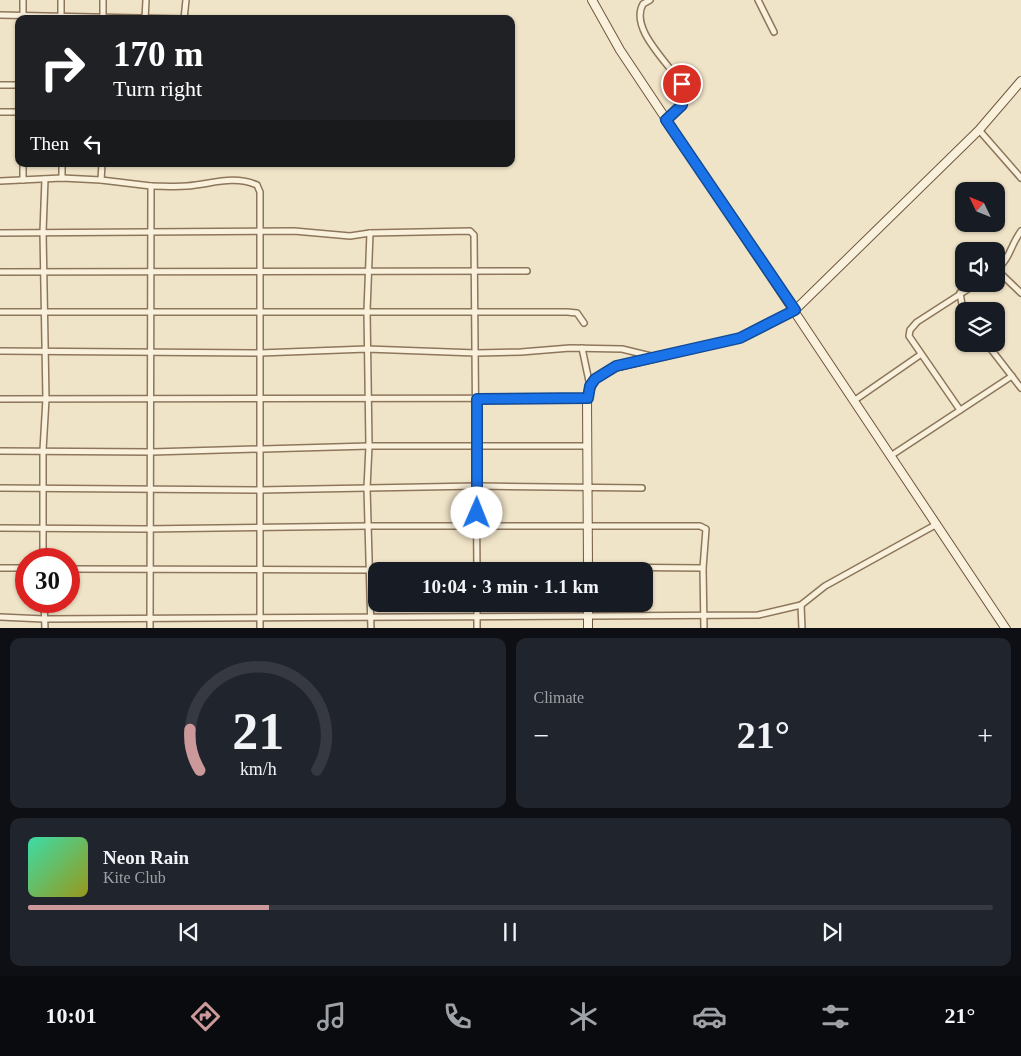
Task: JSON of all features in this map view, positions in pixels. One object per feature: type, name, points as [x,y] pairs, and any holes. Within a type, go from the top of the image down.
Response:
[{"type":"street","points":[[23,0],[23,15]]},
{"type":"street","points":[[61,0],[61,15]]},
{"type":"street","points":[[103,0],[103,15]]},
{"type":"street","points":[[145,15],[146,0]]},
{"type":"street","points":[[184,15],[186,0]]},
{"type":"street","points":[[592,0],[620,50],[666,120],[795,310],[1006,628]]},
{"type":"street","points":[[650,0],[641,7],[645,31],[653,47],[684,89],[684,99],[680,108],[666,120]]},
{"type":"street","points":[[758,0],[774,32]]},
{"type":"street","points":[[0,15],[15,16]]},
{"type":"street","points":[[590,386],[605,371],[740,338],[795,310],[979,130],[1021,82]]},
{"type":"street","points":[[0,85],[15,85]]},
{"type":"street","points":[[0,112],[15,112]]},
{"type":"street","points":[[979,130],[1021,178]]},
{"type":"street","points":[[23,167],[23,180]]},
{"type":"street","points":[[62,167],[62,178]]},
{"type":"street","points":[[101,180],[102,167]]},
{"type":"street","points":[[0,181],[62,178],[151,186],[187,186],[228,180],[249,182],[257,185],[260,192],[261,271],[260,628]]},
{"type":"street","points":[[43,548],[43,450],[46,399],[43,312],[45,179]]},
{"type":"street","points":[[150,628],[152,490],[150,400],[151,186]]},
{"type":"street","points":[[0,233],[152,230],[260,231],[350,236],[370,233],[470,231],[474,235],[477,562]]},
{"type":"street","points":[[1005,262],[1009,258],[1014,241],[1021,231]]},
{"type":"street","points":[[369,562],[367,311],[370,233]]},
{"type":"street","points":[[0,272],[151,270],[527,271]]},
{"type":"street","points":[[1005,278],[1021,293]]},
{"type":"street","points":[[960,410],[920,355],[909,336],[910,330],[917,322],[960,293],[962,302]]},
{"type":"street","points":[[0,312],[150,310],[474,311],[577,313],[584,323]]},
{"type":"street","points":[[0,351],[260,353],[367,349],[476,353],[582,348],[622,349],[656,358]]},
{"type":"street","points":[[582,348],[590,386],[588,398],[588,562]]},
{"type":"street","points":[[993,352],[1021,388]]},
{"type":"street","points":[[855,400],[920,355]]},
{"type":"street","points":[[892,455],[1012,376]]},
{"type":"street","points":[[0,400],[588,398]]},
{"type":"street","points":[[0,451],[152,452],[369,446],[588,446]]},
{"type":"street","points":[[0,488],[259,490],[588,486],[642,488]]},
{"type":"street","points":[[0,617],[44,619],[588,614],[758,615],[801,605],[825,586],[938,524]]},
{"type":"street","points":[[0,528],[700,526],[706,530],[703,568],[704,628]]},
{"type":"street","points":[[0,568],[15,568]]},
{"type":"street","points":[[653,569],[703,568]]},
{"type":"street","points":[[80,569],[368,570]]},
{"type":"street","points":[[801,605],[802,628]]},
{"type":"street","points":[[371,612],[371,628]]},
{"type":"street","points":[[477,628],[478,612]]},
{"type":"street","points":[[44,613],[45,628]]},
{"type":"street","points":[[588,614],[588,628]]},
{"type":"route","points":[[477,513],[477,399],[588,398],[590,386],[595,379],[605,371],[616,366],[740,338],[795,310],[666,120],[682,105],[684,99],[682,84]]}]
